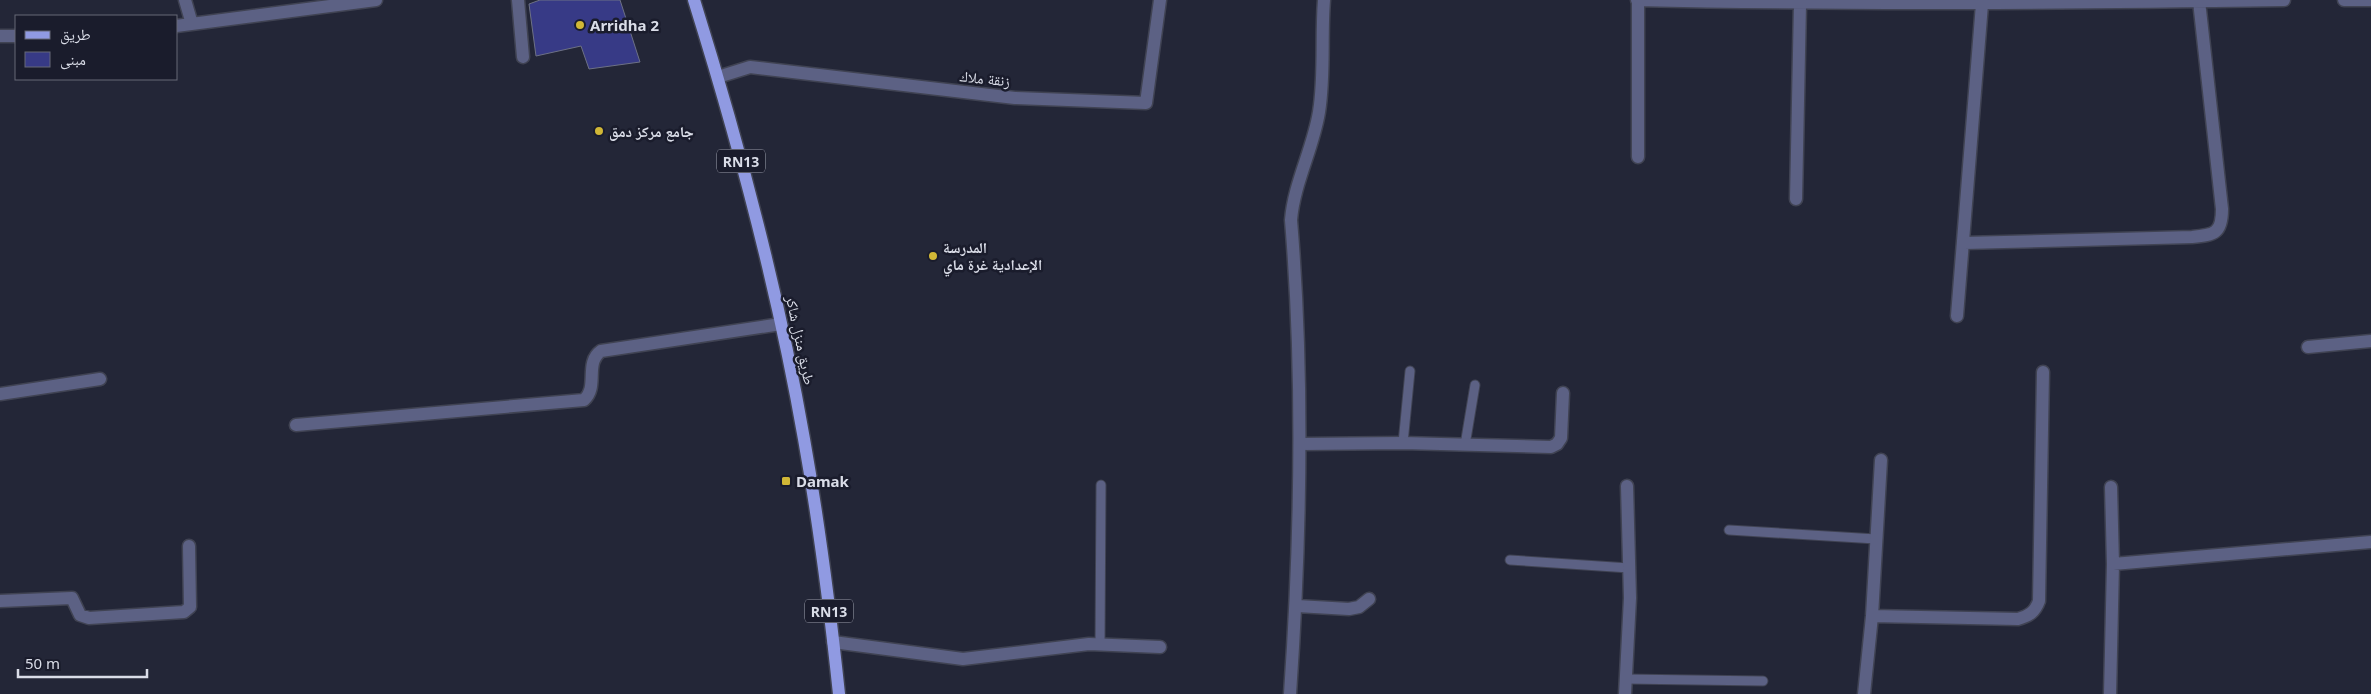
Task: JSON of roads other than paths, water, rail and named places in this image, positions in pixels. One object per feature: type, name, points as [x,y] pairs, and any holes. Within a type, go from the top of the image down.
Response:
[{"type":"main road","name":"طريق منزل شاكر","points":[[694,0],[718,77],[756,216],[782,324],[804,440],[839,694]]},
{"type":"street","points":[[185,0],[192,24]]},
{"type":"street","points":[[178,26],[376,0]]},
{"type":"street","points":[[518,0],[523,57]]},
{"type":"street","name":"زنقة ملاك","points":[[718,77],[750,67],[1015,98],[1146,103],[1160,0]]},
{"type":"street","points":[[1290,694],[1297,606],[1301,444],[1291,220],[1296,190],[1310,150],[1319,112],[1324,0]]},
{"type":"street","points":[[1638,157],[1638,0],[1800,4],[1833,2],[1991,3],[2284,0]]},
{"type":"street","points":[[2344,0],[2371,0]]},
{"type":"street","points":[[1964,243],[2192,237],[2212,234],[2219,229],[2222,221],[2222,209],[2198,1]]},
{"type":"street","points":[[1957,316],[1991,3]]},
{"type":"street","points":[[1796,200],[1800,4]]},
{"type":"street","points":[[0,36],[15,36]]},
{"type":"street","points":[[296,425],[584,400],[590,392],[592,360],[601,351],[782,324]]},
{"type":"street","points":[[2308,347],[2371,341]]},
{"type":"street","points":[[1872,616],[2018,618],[2029,615],[2034,611],[2039,601],[2043,372]]},
{"type":"street","points":[[0,394],[100,379]]},
{"type":"street","points":[[1301,444],[1404,443],[1554,446],[1561,438],[1563,393]]},
{"type":"street","points":[[1864,694],[1872,616],[1881,460]]},
{"type":"street","points":[[1625,694],[1630,598],[1627,486]]},
{"type":"street","points":[[2110,694],[2113,564],[2111,487]]},
{"type":"street","points":[[2113,564],[2371,542]]},
{"type":"street","points":[[0,601],[72,598],[80,615],[89,618],[184,612],[190,607],[189,546]]},
{"type":"street","points":[[1297,606],[1349,609],[1359,607],[1368,599]]},
{"type":"street","points":[[833,642],[963,659],[1100,644],[1160,647]]},
{"type":"lane","points":[[1404,443],[1410,371]]},
{"type":"lane","points":[[1465,445],[1475,385]]},
{"type":"lane","points":[[1100,644],[1101,485]]},
{"type":"lane","points":[[1729,530],[1876,539]]},
{"type":"lane","points":[[1510,560],[1629,568]]},
{"type":"lane","points":[[1626,679],[1763,682]]},
{"type":"place","name":"Arridha 2","points":[[580,25]]},
{"type":"place","name":"جامع مركز دمق","points":[[599,131]]},
{"type":"place","name":"المدرسة الإعدادية غرة ماي","points":[[933,256]]},
{"type":"place","name":"Damak","points":[[786,481]]}]
